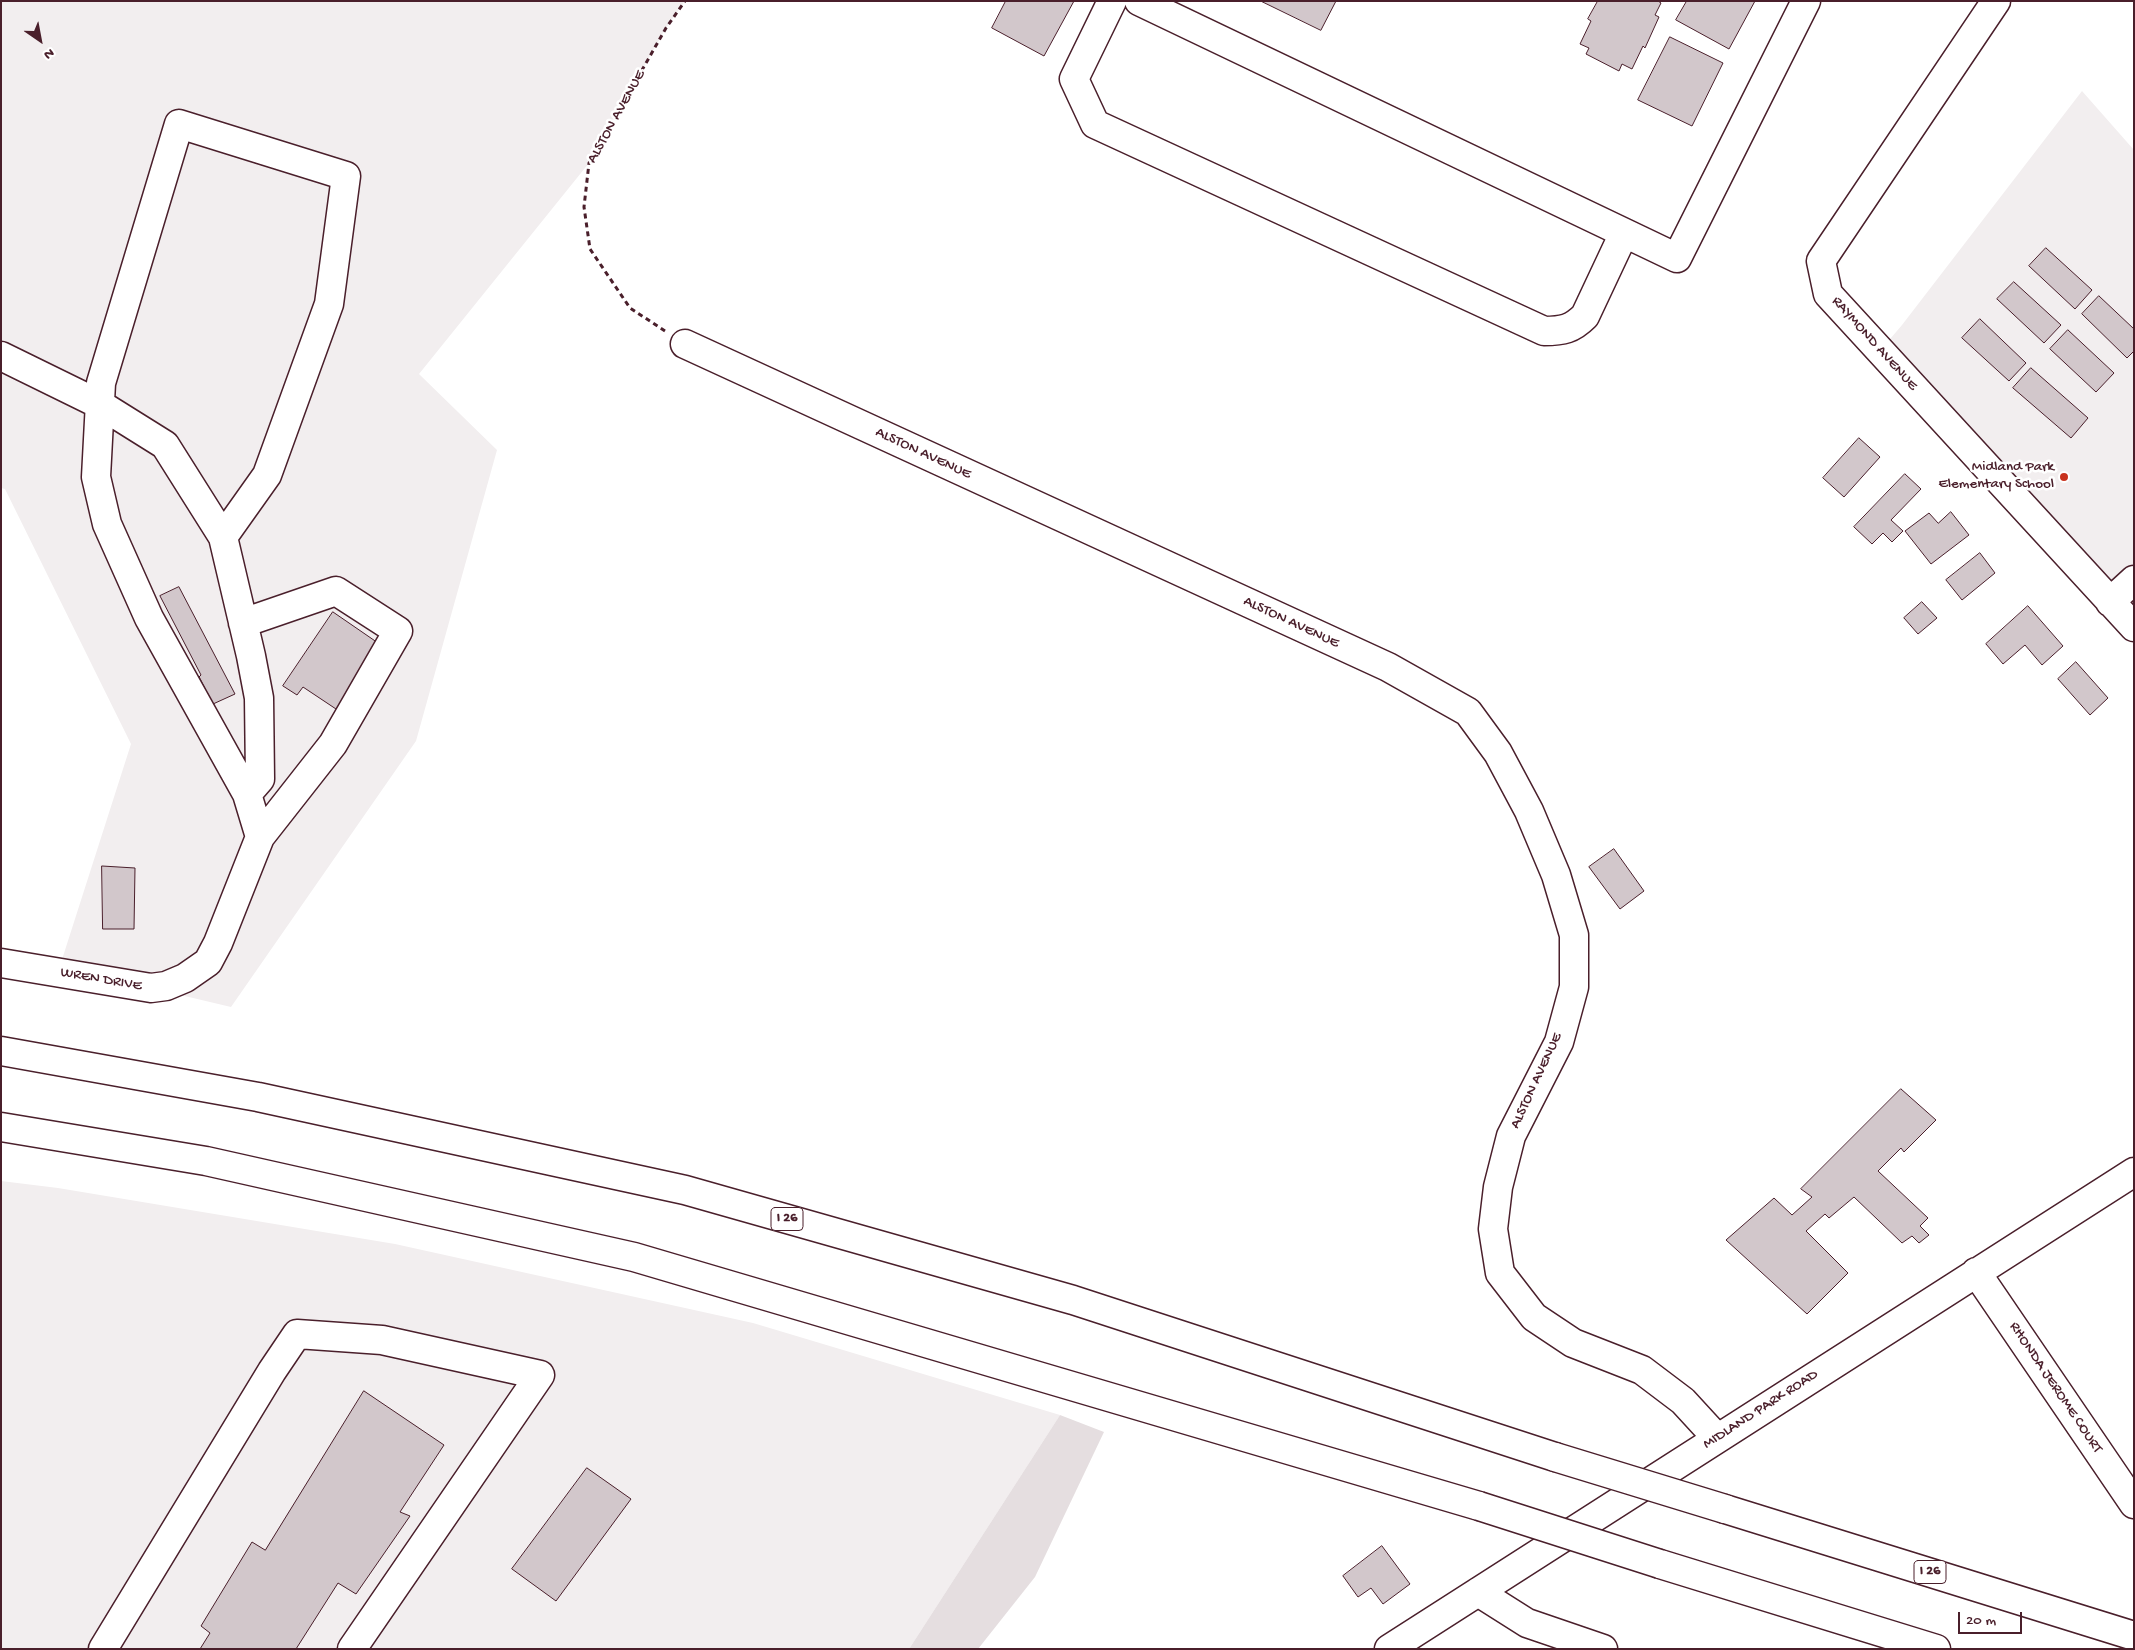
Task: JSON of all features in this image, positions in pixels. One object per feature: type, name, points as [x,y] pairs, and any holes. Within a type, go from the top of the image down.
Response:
[{"type":"main road","points":[[1112,1],[1074,79],[1095,124],[1544,331],[1562,331],[1575,326],[1585,316],[1624,234]]},
{"type":"main road","points":[[1139,1],[1677,258],[1806,1]]},
{"type":"main road","name":"RAYMOND AVENUE","points":[[1996,1],[1821,261],[1828,294],[2134,627]]},
{"type":"main road","points":[[223,537],[267,475],[329,304],[346,176],[179,124],[101,383],[96,477],[107,524],[149,618],[247,794],[260,837]]},
{"type":"main road","name":"ALSTON AVENUE","points":[[685,344],[1379,663],[1468,712],[1498,753],[1530,811],[1556,875],[1574,935],[1574,986],[1559,1042],[1511,1136],[1498,1187],[1493,1229],[1500,1273],[1534,1317],[1572,1343],[1642,1370],[1683,1401],[1717,1438]]},
{"type":"main road","points":[[1,356],[101,405],[164,445],[223,537],[259,698],[260,779],[247,794]]},
{"type":"main road","points":[[2110,602],[2134,580]]},
{"type":"main road","name":"WREN DRIVE","points":[[1,963],[151,988],[166,986],[185,978],[208,962],[218,943],[260,837],[333,744],[398,631],[336,591],[243,623]]},
{"type":"main road","name":"I 26","points":[[1,1051],[258,1097],[685,1190],[1074,1300],[1555,1457],[2134,1636]]},
{"type":"main road","points":[[1,1127],[206,1161],[634,1257],[1479,1506],[1936,1649]]},
{"type":"main road","name":"MIDLAND PARK ROAD","points":[[1389,1649],[2134,1172]]},
{"type":"main road","name":"RHONDA JEROME COURT","points":[[1976,1272],[2134,1504]]},
{"type":"main road","points":[[103,1649],[272,1371],[297,1334],[382,1340],[540,1375],[352,1649]]},
{"type":"main road","points":[[1478,1592],[1527,1623],[1603,1649]]},
{"type":"path","name":"ALSTON AVENUE","points":[[685,1],[666,28],[589,163],[584,207],[590,249],[630,308],[685,344]]},
{"type":"shaded area","points":[[1,1],[685,1],[666,28],[589,163],[419,374],[497,450],[416,741],[231,1007],[151,988],[58,972],[131,744],[5,489],[1,488]]},
{"type":"shaded area","name":"Midland Park Elementary School","points":[[2082,91],[2134,150],[2134,627],[1879,352],[1902,325]]},
{"type":"shaded area","points":[[1,1181],[58,1188],[395,1244],[753,1323],[1060,1415],[909,1649],[1,1649]]},
{"type":"shaded area","points":[[1060,1415],[1104,1432],[1035,1577],[978,1649],[909,1649]]},
{"type":"building","points":[[1006,1],[1074,1],[1044,56],[992,28]]},
{"type":"building","points":[[1261,1],[1336,1],[1321,30]]},
{"type":"building","points":[[1598,1],[1658,1],[1661,3],[1655,15],[1659,17],[1645,48],[1643,46],[1632,69],[1622,64],[1619,71],[1586,54],[1589,48],[1580,44],[1591,21],[1588,19]]},
{"type":"building","points":[[1687,1],[1755,1],[1729,49],[1676,20]]},
{"type":"building","points":[[1670,37],[1723,63],[1692,126],[1638,100]]},
{"type":"building","points":[[2046,248],[2092,290],[2075,309],[2029,266]]},
{"type":"building","points":[[2014,282],[2061,325],[2044,343],[1997,299]]},
{"type":"building","points":[[2099,296],[2134,329],[2134,351],[2127,358],[2082,314]]},
{"type":"building","points":[[1980,319],[2026,363],[2009,381],[1962,338]]},
{"type":"building","points":[[2068,330],[2114,373],[2096,392],[2050,349]]},
{"type":"building","points":[[2031,368],[2088,418],[2071,438],[2013,388]]},
{"type":"building","points":[[1859,438],[1880,457],[1844,497],[1823,478]]},
{"type":"building","points":[[1905,474],[1921,489],[1891,520],[1903,531],[1892,542],[1883,533],[1872,544],[1854,527]]},
{"type":"building","points":[[1951,512],[1969,535],[1931,564],[1905,531],[1929,513],[1938,523]]},
{"type":"building","points":[[1980,553],[1995,573],[1962,600],[1946,580]]},
{"type":"building","points":[[179,587],[235,694],[213,704],[199,677],[201,675],[160,596]]},
{"type":"building","points":[[1922,602],[1937,618],[1918,634],[1904,618]]},
{"type":"building","points":[[2028,606],[2063,646],[2042,665],[2025,645],[2003,664],[1986,644]]},
{"type":"building","points":[[333,612],[381,645],[339,711],[303,687],[297,695],[283,686]]},
{"type":"building","points":[[2076,662],[2108,698],[2090,715],[2058,679]]},
{"type":"building","points":[[1614,849],[1644,891],[1620,909],[1589,867]]},
{"type":"building","points":[[102,866],[135,868],[134,929],[103,929]]},
{"type":"building","points":[[1901,1089],[1936,1120],[1904,1152],[1901,1148],[1878,1171],[1928,1218],[1920,1226],[1929,1235],[1919,1243],[1912,1236],[1902,1243],[1854,1197],[1829,1218],[1825,1214],[1806,1231],[1848,1273],[1807,1314],[1726,1240],[1774,1198],[1792,1215],[1812,1197],[1801,1189]]},
{"type":"building","points":[[364,1391],[444,1445],[400,1512],[410,1516],[356,1594],[338,1583],[296,1649],[200,1649],[210,1633],[201,1626],[252,1542],[265,1550]]},
{"type":"building","points":[[587,1468],[631,1499],[556,1601],[512,1569]]},
{"type":"building","points":[[1382,1546],[1410,1584],[1383,1604],[1371,1588],[1358,1597],[1343,1576]]},
{"type":"place","name":"Midland Park Elementary School","points":[[2064,477]]}]
